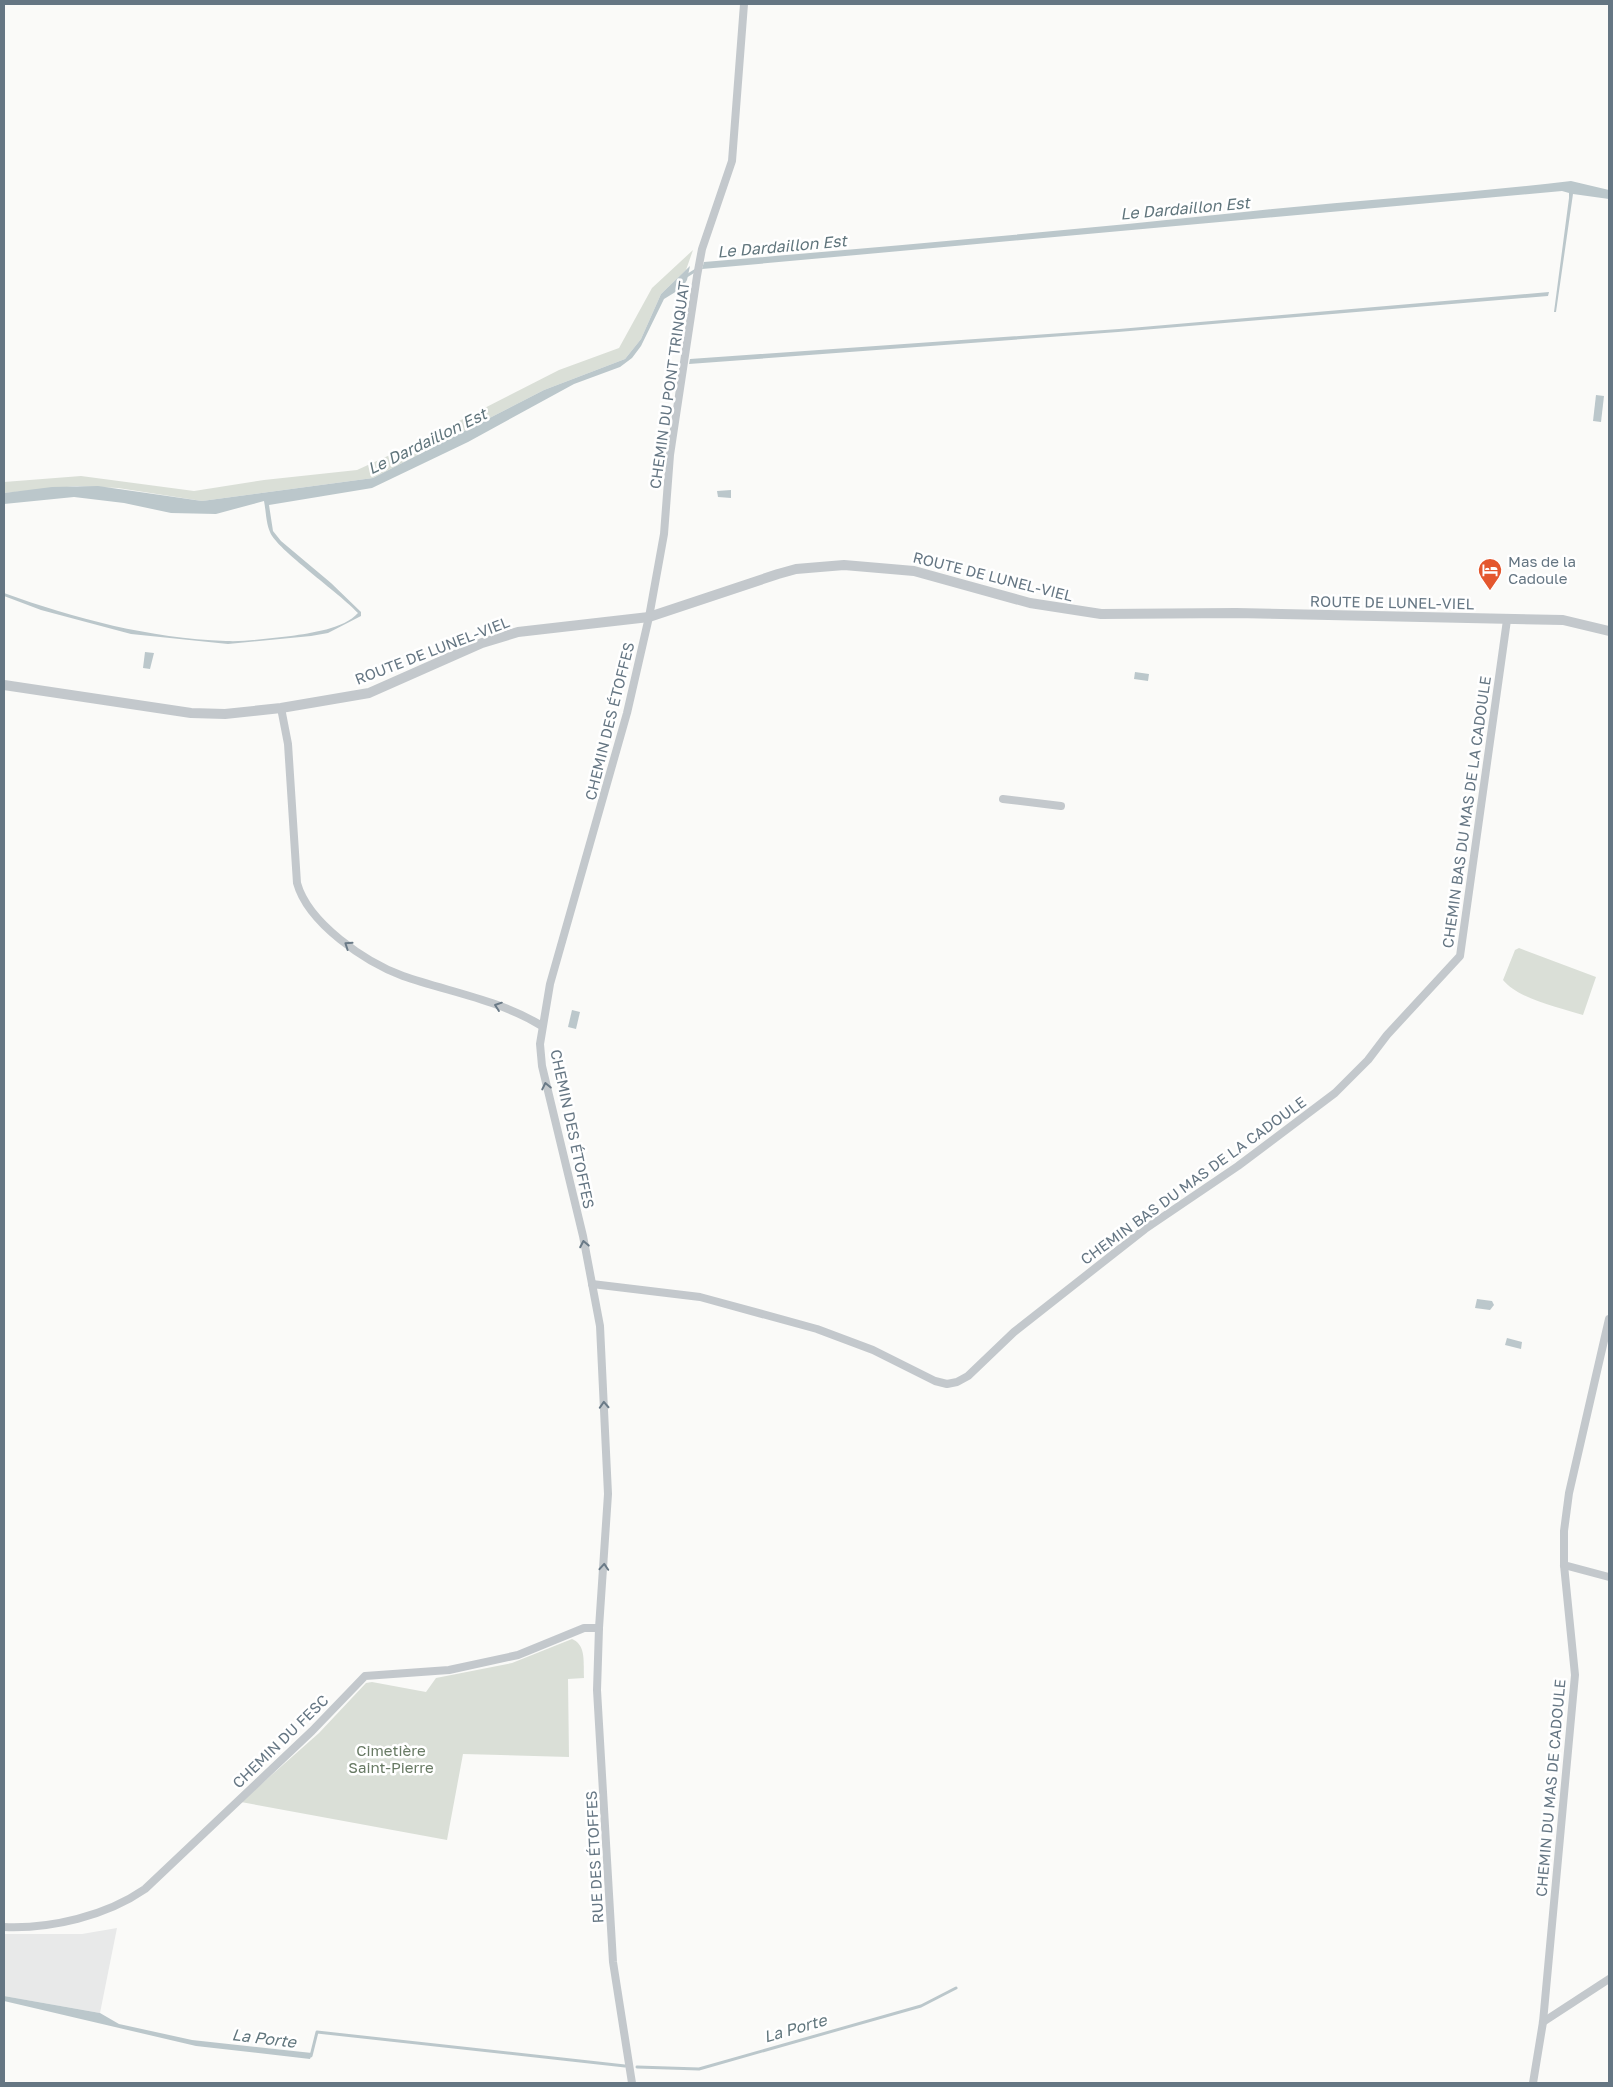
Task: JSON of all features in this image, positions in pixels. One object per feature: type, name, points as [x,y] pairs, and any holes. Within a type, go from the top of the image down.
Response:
[{"type":"street","name":"CHEMIN DU PONT TRINQUAT","points":[[648,617],[664,534],[670,454],[697,276],[702,249],[732,161],[744,4]]},
{"type":"street","name":"ROUTE DE LUNEL-VIEL","points":[[4,685],[191,713],[225,714],[282,708],[369,693],[482,643],[518,632],[648,617],[796,569],[844,565],[914,571],[1030,603],[1081,612],[1236,613],[1563,620],[1609,631]]},
{"type":"street","name":"CHEMIN DES ÉTOFFES","points":[[599,1628],[608,1494],[600,1326],[542,1066],[540,1044],[550,984],[627,713],[648,617]]},
{"type":"street","name":"CHEMIN BAS DU MAS DE LA CADOULE","points":[[592,1284],[700,1297],[817,1329],[882,1354],[935,1381],[946,1384],[957,1382],[968,1376],[1014,1332],[1145,1229],[1238,1166],[1345,1084],[1460,956],[1507,620]]},
{"type":"street","points":[[282,708],[288,744],[295,870],[304,903],[332,933],[395,972],[506,1009],[542,1026]]},
{"type":"street","points":[[1003,799],[1061,806]]},
{"type":"street","name":"CHEMIN DU MAS DE CADOULE","points":[[1533,2083],[1544,2022],[1575,1675],[1564,1565],[1564,1531],[1569,1494],[1609,1319]]},
{"type":"street","points":[[1564,1565],[1609,1577]]},
{"type":"street","name":"CHEMIN DU FESC","points":[[4,1927],[43,1926],[84,1916],[120,1904],[146,1889],[312,1732],[365,1676],[449,1670],[518,1655],[584,1628],[599,1628]]},
{"type":"street","name":"RUE DES ÉTOFFES","points":[[599,1628],[597,1690],[613,1962],[632,2083]]},
{"type":"street","points":[[1544,2022],[1609,1979]]},
{"type":"shaded area","points":[[1571,181],[1609,190],[1609,199],[1573,194],[1556,312],[1554,312],[1569,198],[1569,193],[1562,191],[702,269],[704,262],[906,245]]},
{"type":"shaded area","points":[[690,266],[687,280],[682,288],[664,299],[641,346],[632,358],[620,367],[574,384],[468,442],[372,488],[269,505],[273,531],[281,541],[331,583],[361,612],[361,616],[328,633],[228,644],[131,634],[41,610],[4,596],[4,593],[58,611],[113,626],[197,639],[234,641],[267,639],[317,632],[336,627],[358,613],[275,540],[270,532],[264,501],[216,514],[171,513],[124,503],[74,497],[4,504],[4,493],[52,487],[98,486],[202,501],[373,478],[544,390],[625,359],[641,339],[661,294]]},
{"type":"shaded area","points":[[1549,292],[1548,296],[1118,332],[689,364],[690,359],[1119,329]]},
{"type":"shaded area","points":[[1596,395],[1604,396],[1601,422],[1593,421]]},
{"type":"shaded area","points":[[731,490],[731,498],[718,497],[717,491]]},
{"type":"shaded area","points":[[145,652],[154,653],[150,669],[143,668]]},
{"type":"shaded area","points":[[1135,672],[1149,674],[1148,681],[1134,679]]},
{"type":"shaded area","points":[[572,1010],[580,1012],[576,1029],[568,1027]]},
{"type":"shaded area","points":[[1477,1299],[1492,1301],[1494,1305],[1490,1310],[1475,1308]]},
{"type":"shaded area","points":[[1507,1338],[1522,1342],[1521,1349],[1505,1345]]},
{"type":"shaded area","points":[[117,1928],[100,2013],[4,1996],[4,1934],[82,1934]]},
{"type":"shaded area","name":"La Porte","points":[[4,1996],[100,2013],[119,2024],[192,2040],[312,2053],[310,2059],[196,2046],[4,2001]]},
{"type":"green space","points":[[693,250],[686,270],[661,294],[641,339],[625,359],[544,390],[373,478],[202,501],[118,488],[77,486],[4,493],[4,482],[81,476],[194,491],[264,480],[357,470],[414,444],[559,370],[619,348],[652,288]]},
{"type":"green space","points":[[1519,948],[1596,977],[1583,1015],[1529,998],[1510,987],[1503,980],[1515,950]]},
{"type":"green space","name":"Cimetière Saint-Pierre","points":[[572,1639],[577,1642],[582,1650],[584,1678],[568,1679],[569,1757],[463,1754],[447,1840],[241,1802],[319,1733],[366,1683],[372,1682],[426,1692],[436,1678],[512,1663]]},
{"type":"waterway","name":"Le Dardaillon Est","points":[[685,277],[696,270]]},
{"type":"waterway","name":"La Porte","points":[[637,2067],[699,2069],[921,2006],[956,1988]]},
{"type":"waterway","name":"La Porte","points":[[307,2056],[311,2056],[317,2032],[625,2066]]},
{"type":"place","name":"Mas de la Cadoule","points":[[1490,591]]}]
